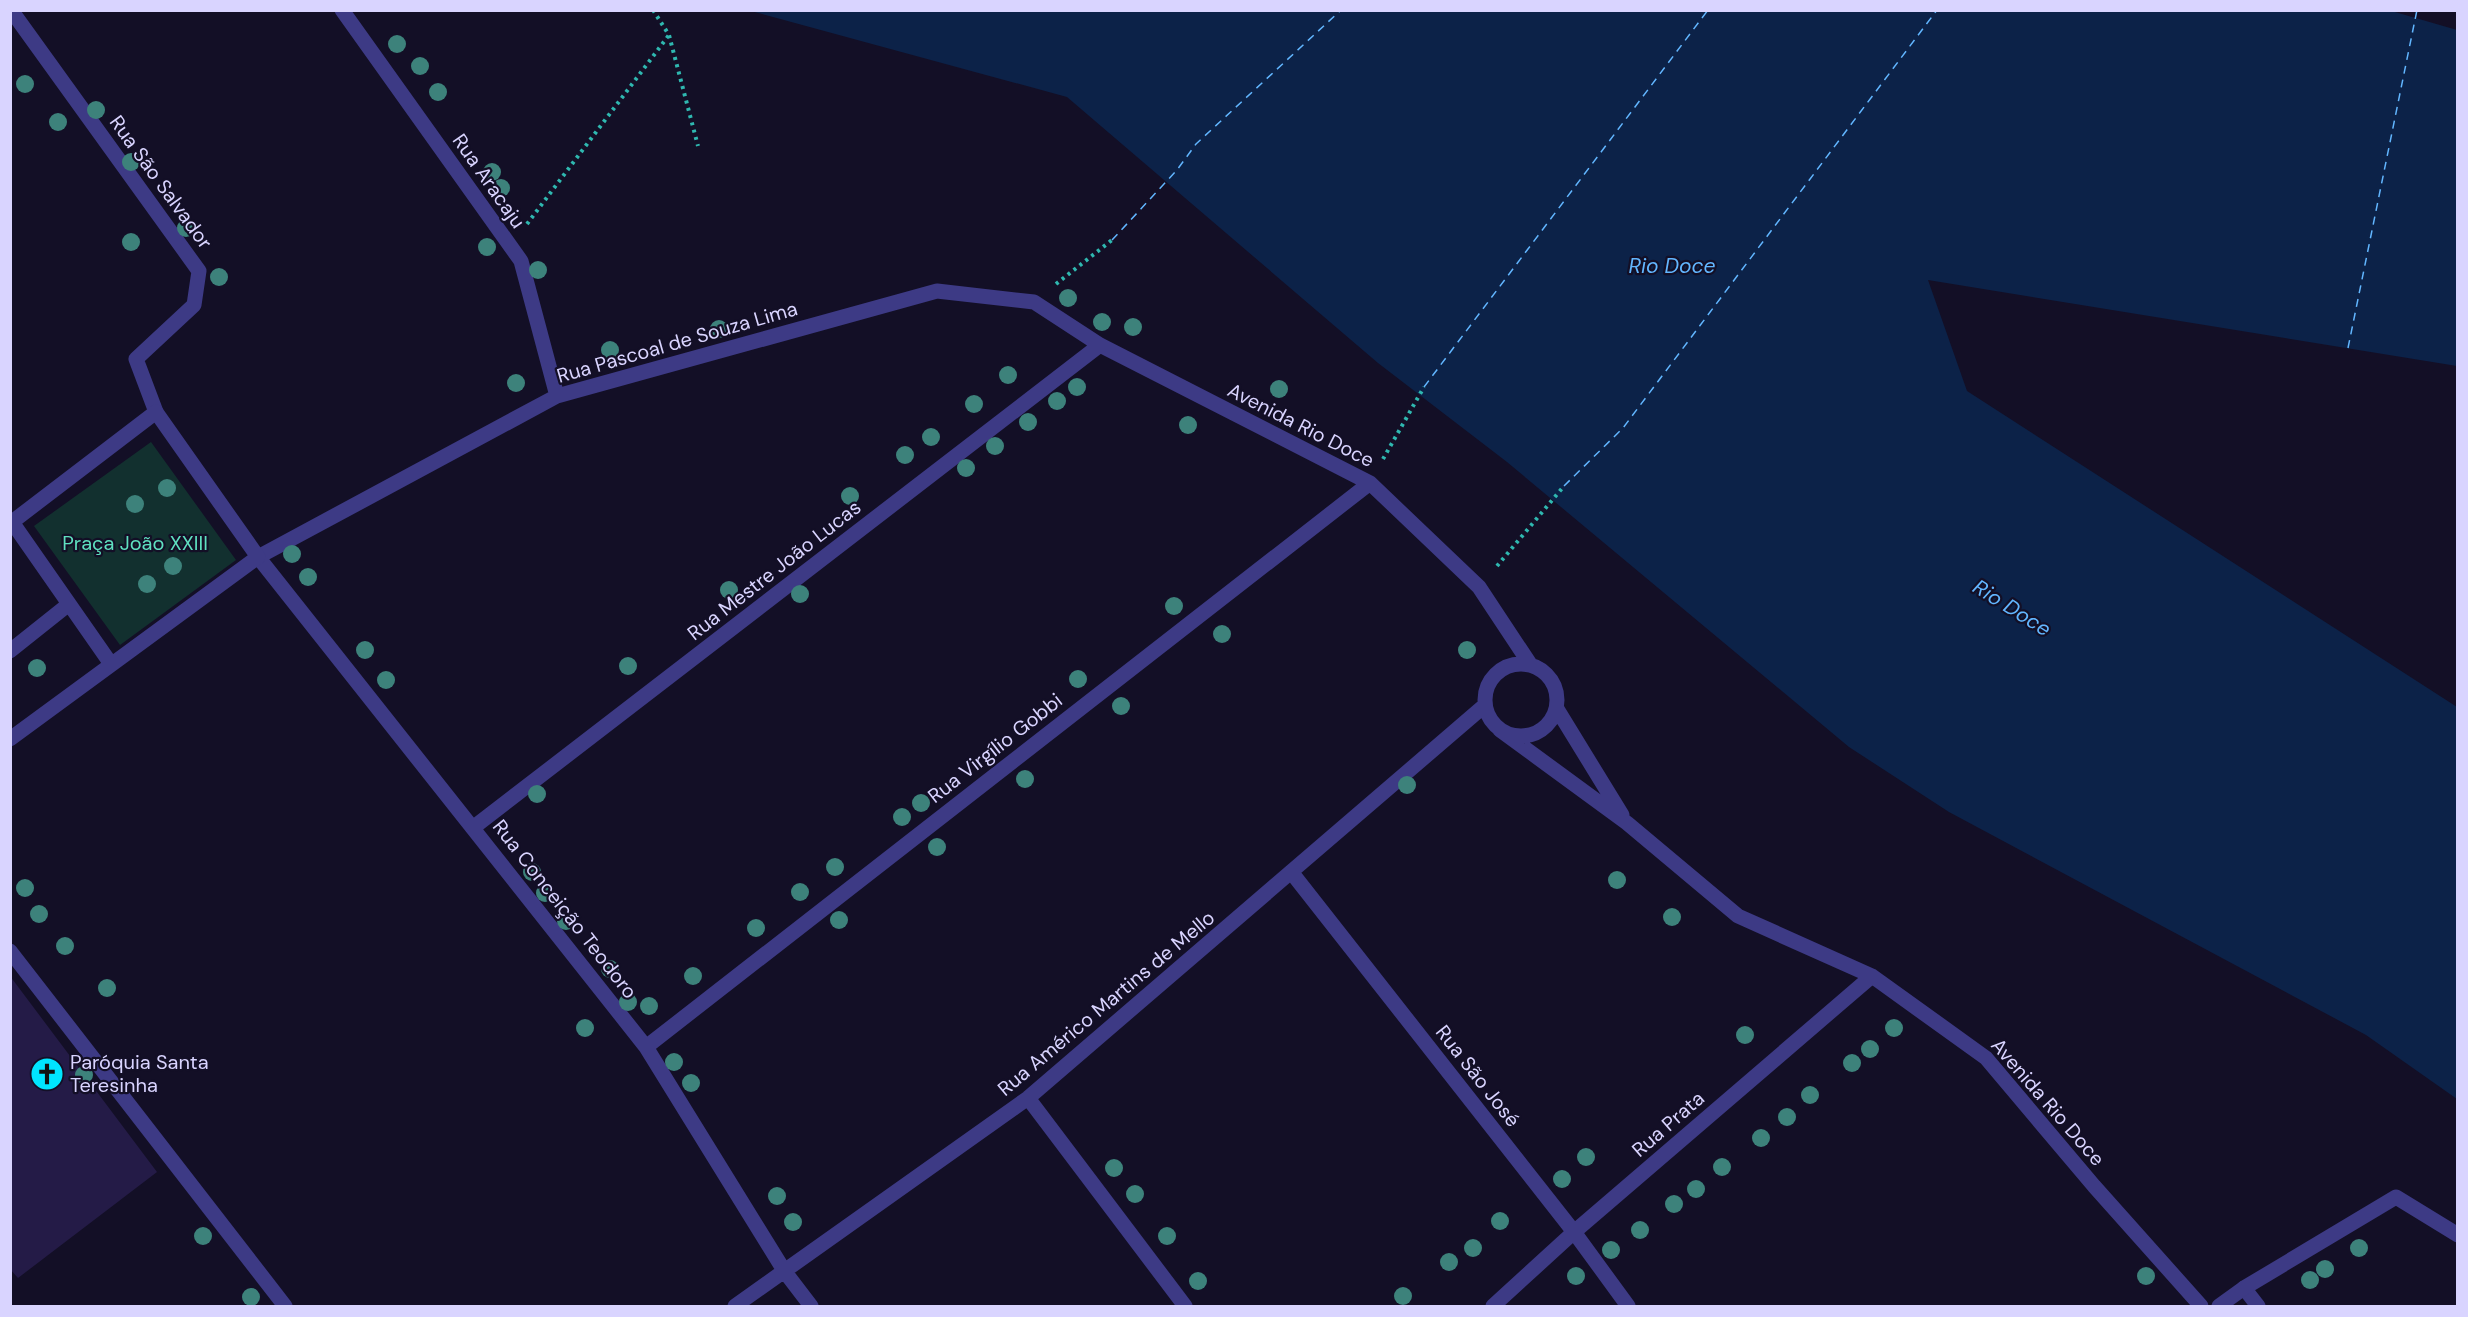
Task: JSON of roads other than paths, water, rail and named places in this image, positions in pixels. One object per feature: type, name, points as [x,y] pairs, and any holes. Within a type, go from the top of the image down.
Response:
[{"type":"street","name":"Rua São Salvador","points":[[10,10],[199,271],[194,305],[136,359],[156,412]]},
{"type":"street","name":"Rua Aracaju","points":[[342,10],[521,261],[557,396]]},
{"type":"street","name":"Rua Pascoal de Souza Lima","points":[[10,740],[258,557],[557,396],[937,291],[1034,302]]},
{"type":"street","name":"Avenida Rio Doce","points":[[1034,302],[1100,345],[1370,483],[1479,587],[1530,664],[1543,670],[1553,681],[1557,694],[1557,709],[1627,823]]},
{"type":"street","name":"Rua Mestre João Lucas","points":[[474,827],[1100,345]]},
{"type":"street","points":[[111,664],[11,521],[156,412],[258,557]]},
{"type":"street","name":"Rua Virgílio Gobbi","points":[[645,1047],[1370,483]]},
{"type":"street","name":"Rua Conceição Teodoro","points":[[258,557],[474,827],[645,1047],[785,1272],[811,1306]]},
{"type":"street","points":[[10,651],[69,604]]},
{"type":"street","points":[[1484,706],[1485,692],[1491,678],[1502,669],[1515,663],[1530,664]]},
{"type":"street","name":"Avenida Rio Doce","points":[[1484,706],[1490,719],[1500,730],[1627,823],[1738,916],[1872,976],[1986,1058],[2094,1186],[2201,1306]]},
{"type":"street","name":"Rua Américo Martins de Mello","points":[[735,1306],[1028,1098],[1484,706]]},
{"type":"street","points":[[1500,730],[1512,736],[1527,737],[1540,732],[1551,722],[1557,709]]},
{"type":"street","name":"Rua São José","points":[[1292,873],[1574,1232],[1628,1306]]},
{"type":"street","points":[[10,951],[285,1306]]},
{"type":"street","name":"Rua Prata","points":[[1493,1306],[1574,1232],[1872,976]]},
{"type":"street","points":[[1028,1098],[1185,1306]]},
{"type":"street","points":[[2219,1306],[2244,1288],[2396,1197],[2457,1235]]},
{"type":"street","points":[[2244,1288],[2258,1306]]},
{"type":"water","name":"Rio Doce","points":[[2388,10],[2457,30],[2457,366],[1928,280],[1967,391],[2457,707],[2457,1099],[2366,1035],[1949,812],[1849,747],[1507,462],[1378,363],[1067,97],[751,11]]},
{"type":"place","name":"Paróquia Santa Teresinha","points":[[47,1074]]},
{"type":"park label","name":"Praça João XXIII","points":[[135,543]]}]
